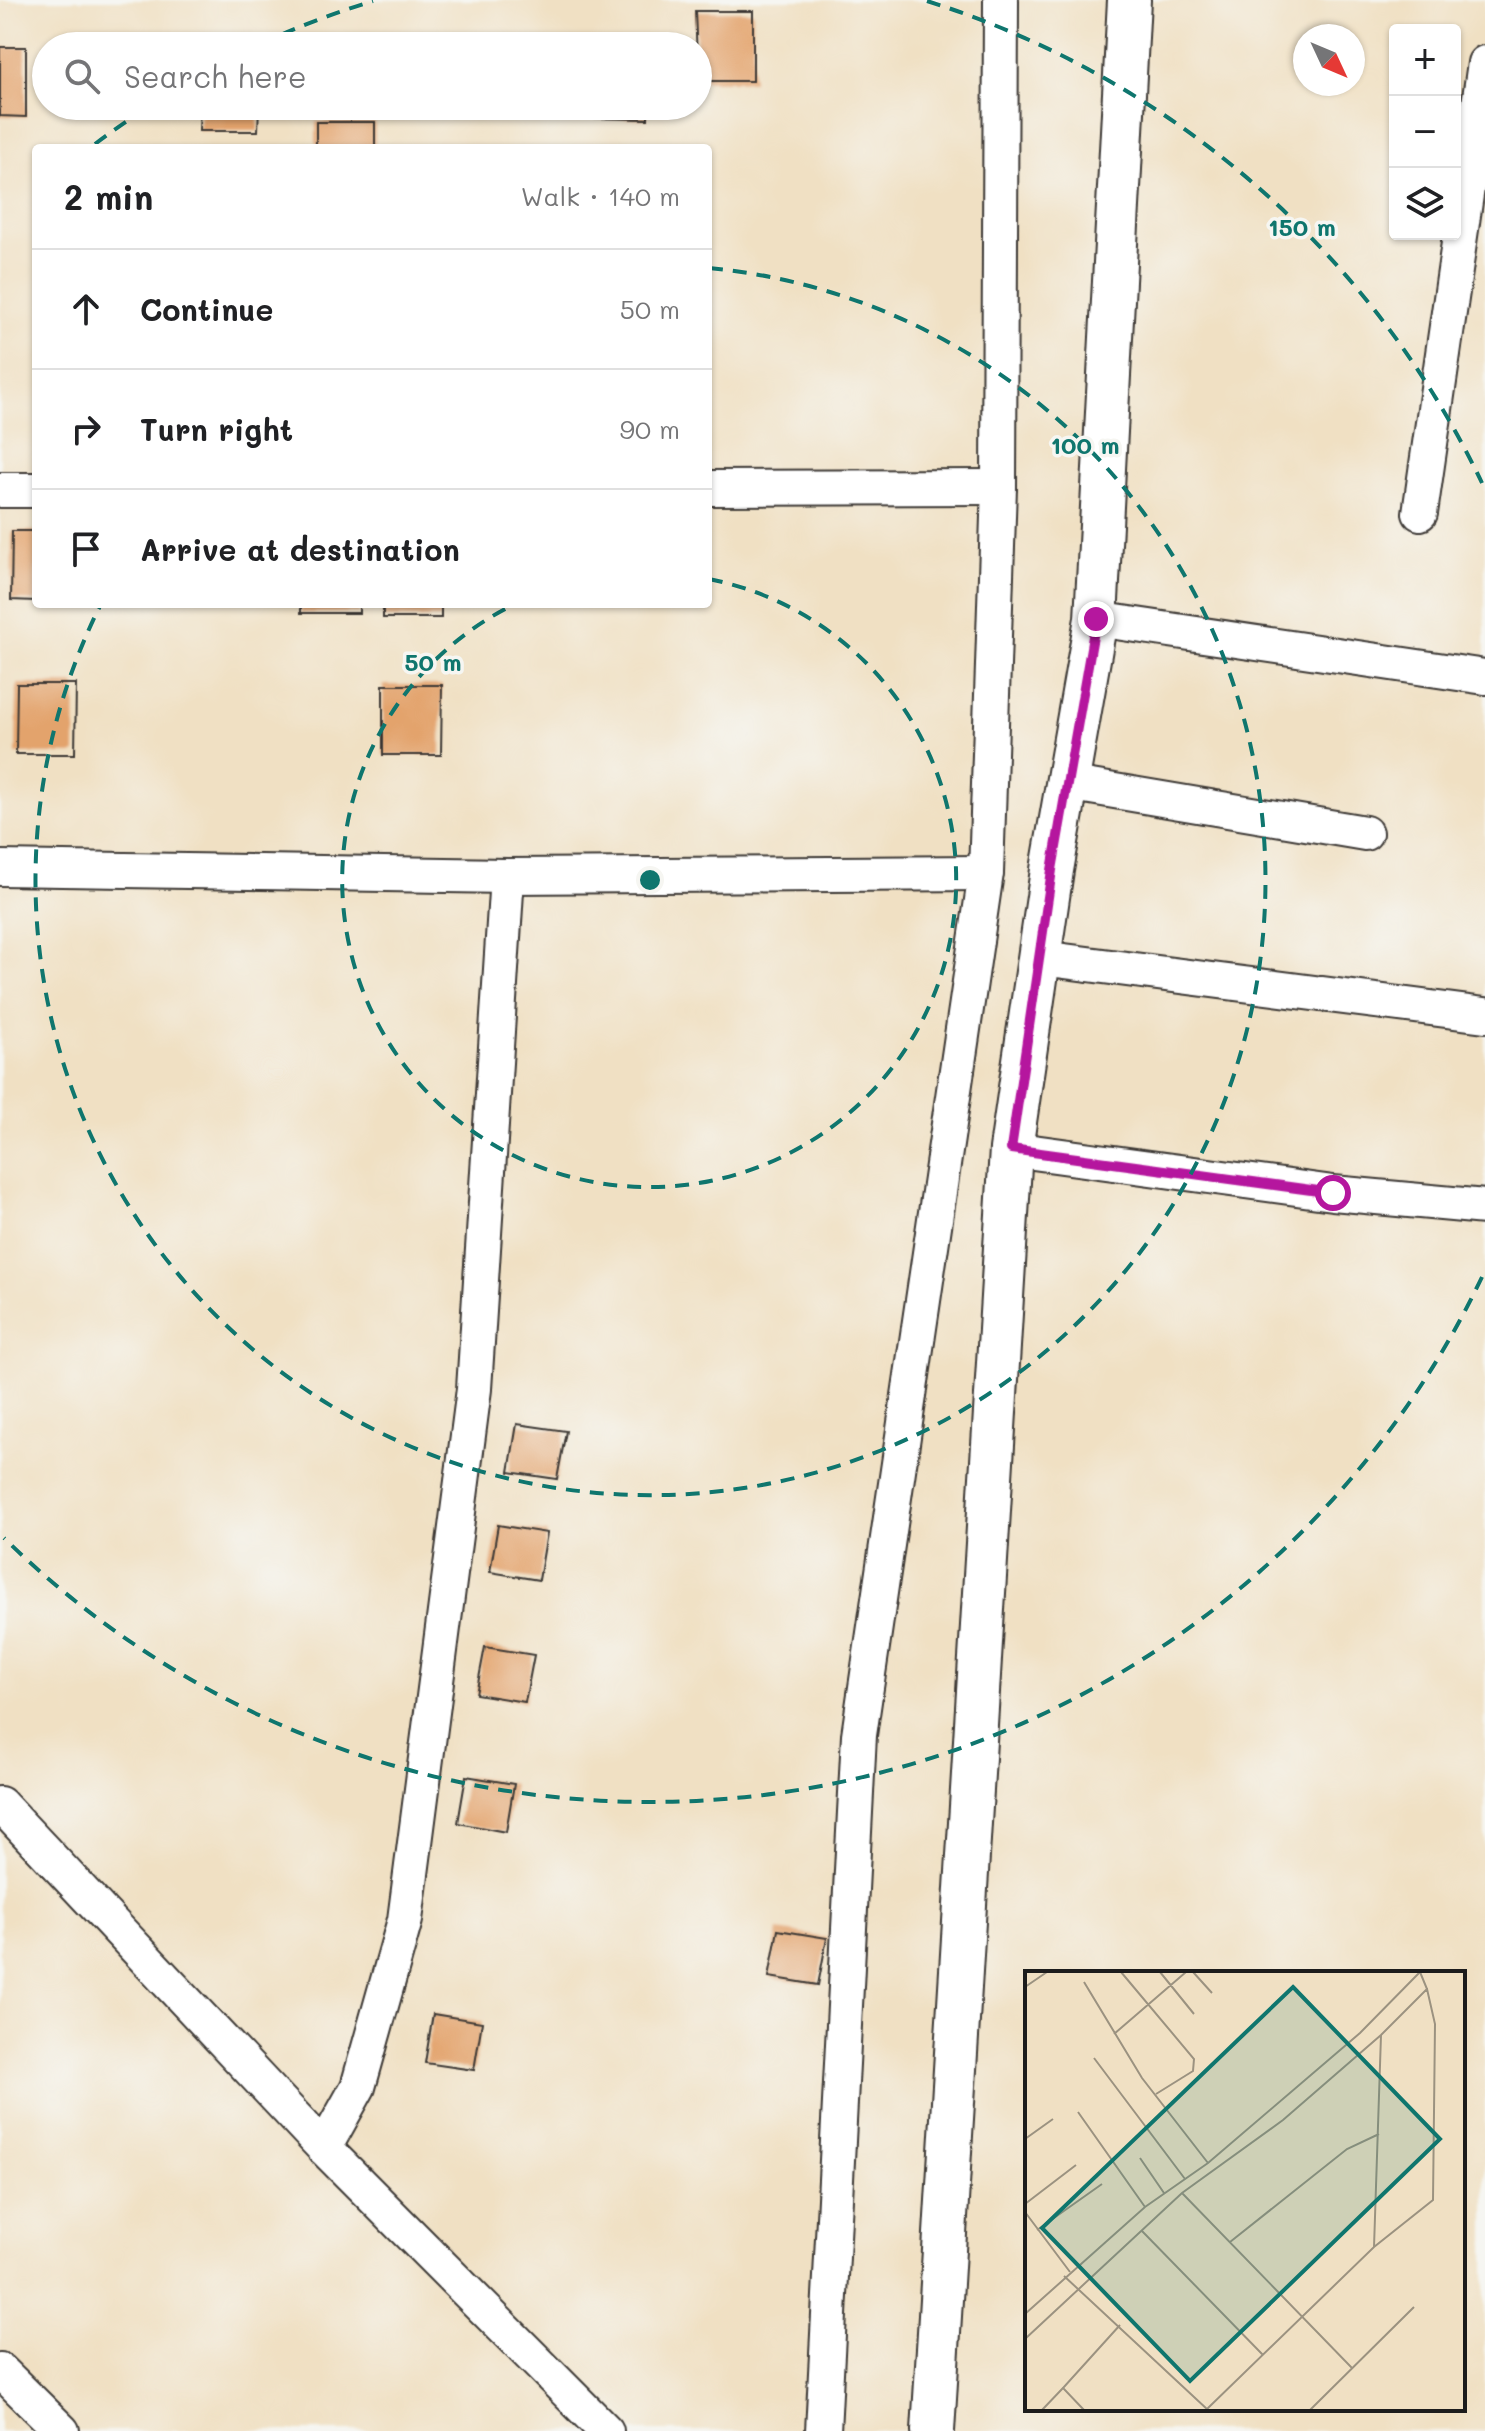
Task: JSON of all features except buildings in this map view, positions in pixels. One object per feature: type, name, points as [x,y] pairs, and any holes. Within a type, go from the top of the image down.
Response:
[{"type":"street","points":[[823,2431],[859,1735],[986,873],[999,487],[1001,0]]},
{"type":"street","points":[[933,2431],[1011,1149],[1067,783],[1096,619],[1129,0]]},
{"type":"street","points":[[1420,513],[1485,63]]},
{"type":"street","points":[[712,488],[999,487]]},
{"type":"street","points":[[0,490],[32,490]]},
{"type":"street","points":[[1096,619],[1485,677]]},
{"type":"street","points":[[1067,783],[1365,833]]},
{"type":"street","points":[[0,868],[507,876],[986,873]]},
{"type":"street","points":[[324,2148],[358,2087],[405,1920],[474,1389],[507,876]]},
{"type":"street","points":[[1041,958],[1485,1015]]},
{"type":"street","points":[[1011,1149],[1333,1193],[1485,1207]]},
{"type":"street","points":[[0,1804],[324,2148],[606,2431]]},
{"type":"street","points":[[0,2370],[62,2431]]},
{"type":"route","points":[[1096,619],[1052,870],[1011,1149],[1333,1193]]}]
